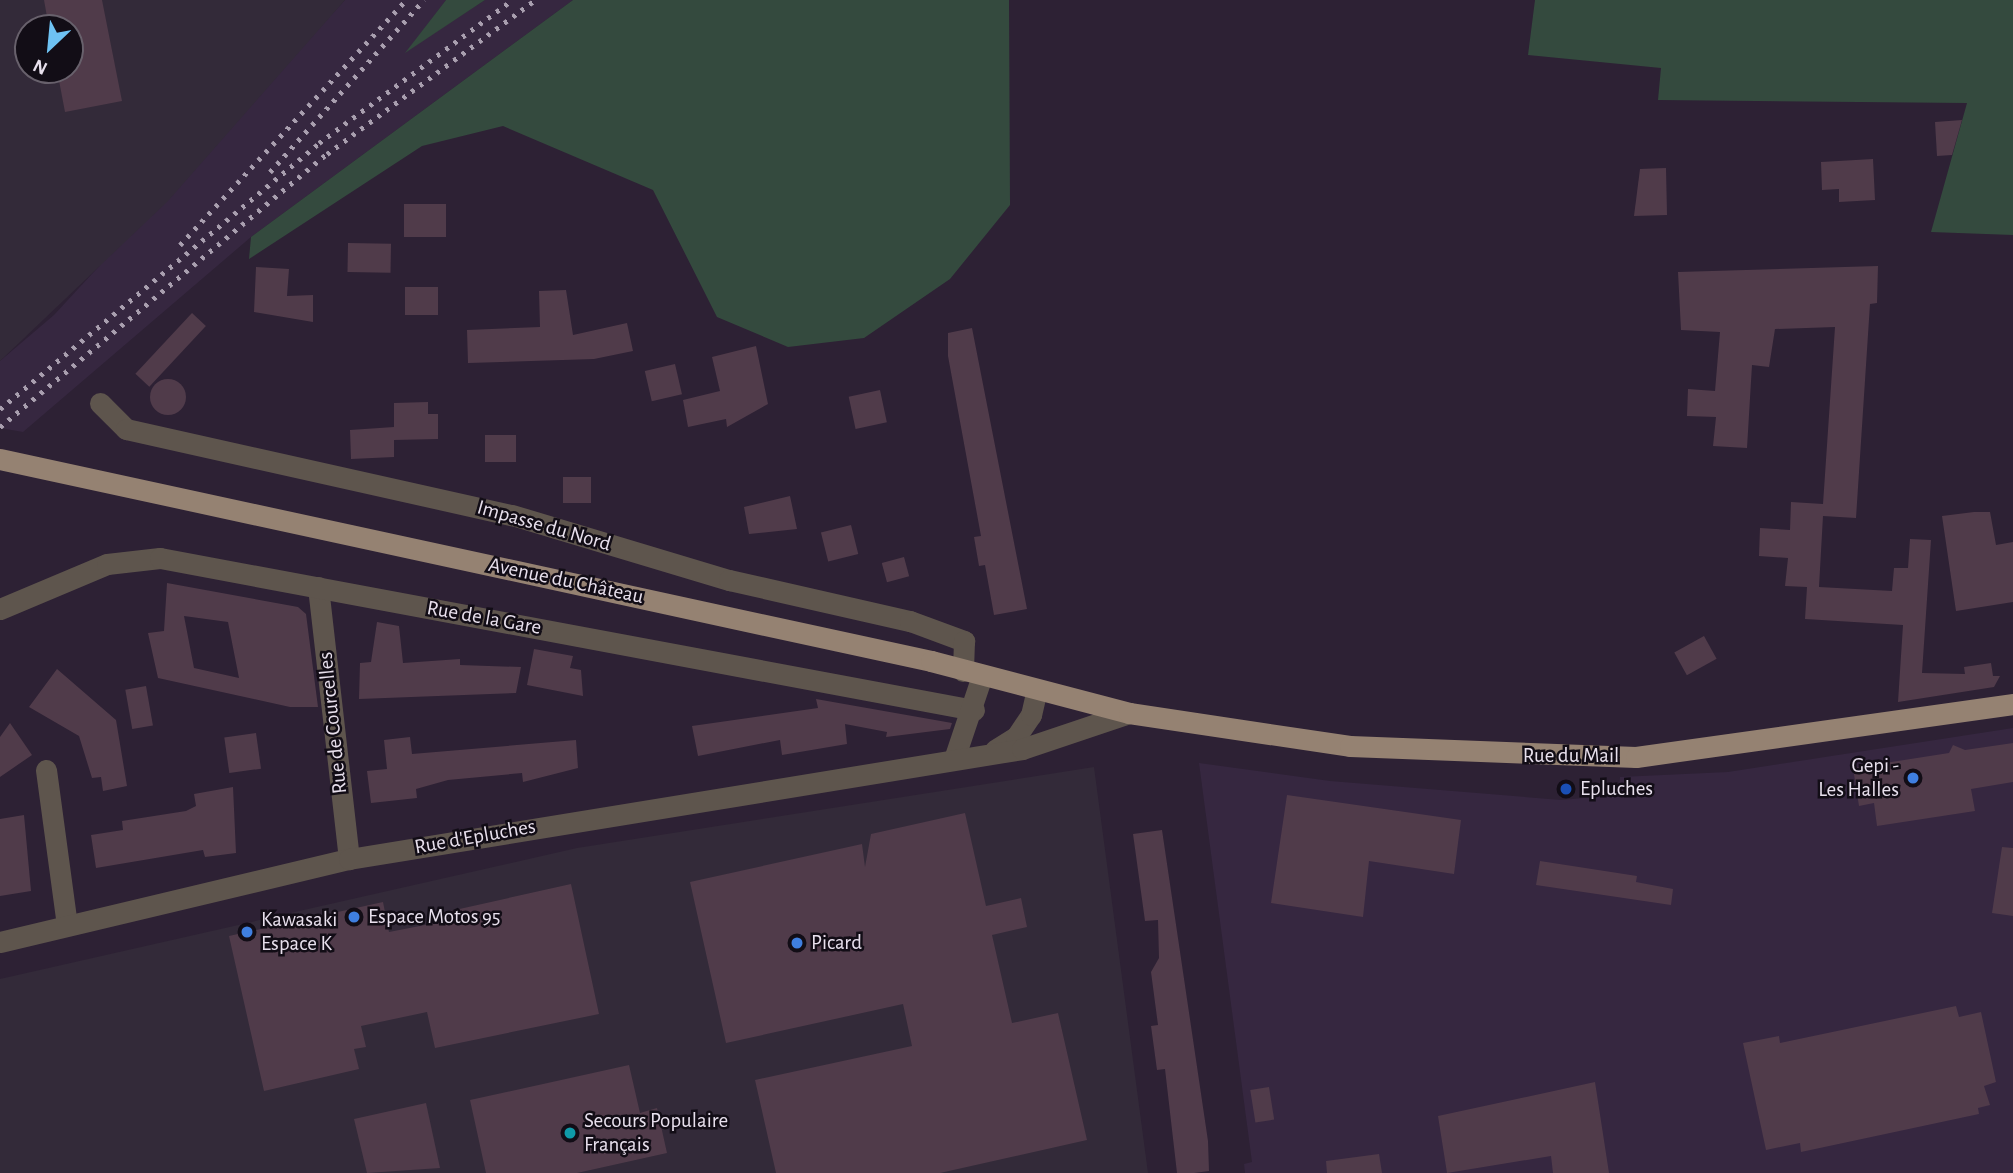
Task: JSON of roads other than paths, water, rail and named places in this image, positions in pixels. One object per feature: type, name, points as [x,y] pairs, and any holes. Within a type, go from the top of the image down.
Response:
[{"type":"main road","name":"Avenue du Château","points":[[0,459],[973,674],[1129,713]]},
{"type":"main road","name":"Rue du Mail","points":[[1129,713],[1350,746],[1585,757],[1797,738],[2013,704]]},
{"type":"street","name":"Impasse du Nord","points":[[100,403],[126,429],[512,515],[729,580],[910,621],[964,641],[973,674]]},
{"type":"street","name":"Rue de la Gare","points":[[0,609],[107,564],[160,558],[974,710]]},
{"type":"street","name":"Rue de Courcelles","points":[[318,587],[349,859]]},
{"type":"street","points":[[955,756],[974,710],[973,674]]},
{"type":"street","name":"Rue d'Epluches","points":[[993,751],[1016,737],[1031,715],[1037,690]]},
{"type":"street","name":"Rue d'Epluches","points":[[0,942],[349,859],[955,756],[1022,749],[1129,713]]},
{"type":"street","points":[[46,770],[67,925]]},
{"type":"railway","points":[[180,245],[406,0]]},
{"type":"railway","points":[[270,172],[424,0]]},
{"type":"railway","points":[[0,409],[319,143],[512,0]]},
{"type":"railway","points":[[0,427],[327,154],[535,0]]},
{"type":"place","name":"Gepi - Les Halles","points":[[1913,778]]},
{"type":"place","name":"Epluches","points":[[1566,789]]},
{"type":"place","name":"Espace Motos 95","points":[[354,917]]},
{"type":"place","name":"Kawasaki Espace K","points":[[247,932]]},
{"type":"place","name":"Picard","points":[[797,943]]},
{"type":"place","name":"Secours Populaire Français","points":[[570,1133]]}]
